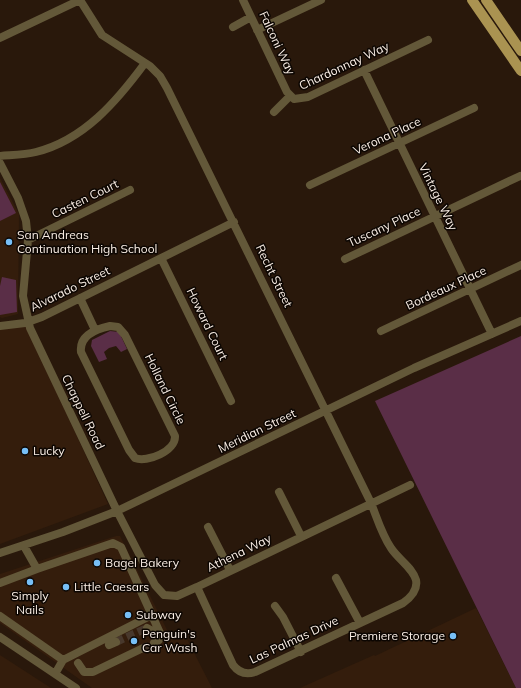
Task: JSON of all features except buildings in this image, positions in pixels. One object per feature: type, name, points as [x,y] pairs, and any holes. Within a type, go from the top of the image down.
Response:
[{"type":"main road","points":[[472,0],[521,71]]},
{"type":"main road","points":[[486,0],[521,51]]},
{"type":"street","points":[[0,38],[80,0]]},
{"type":"street","name":"Recht Street","points":[[80,0],[102,35],[155,71],[167,88],[371,503],[389,545],[411,571],[416,579],[416,585]]},
{"type":"street","name":"Falconi Way","points":[[243,0],[290,96]]},
{"type":"street","points":[[257,30],[322,0]]},
{"type":"street","points":[[234,27],[251,17]]},
{"type":"street","name":"Chardonnay Way","points":[[274,112],[290,96],[297,100],[308,97],[428,40]]},
{"type":"street","points":[[0,156],[36,152],[59,144],[78,133],[109,108],[145,63]]},
{"type":"street","name":"Vintage Way","points":[[364,70],[492,334]]},
{"type":"street","name":"Verona Place","points":[[310,185],[474,108]]},
{"type":"street","name":"Chappell Road","points":[[0,163],[23,212],[28,240],[23,296],[28,322],[117,512]]},
{"type":"street","name":"Tuscany Place","points":[[345,259],[520,176]]},
{"type":"street","name":"Casten Court","points":[[28,240],[130,190]]},
{"type":"street","name":"Alvarado Street","points":[[0,326],[28,322],[234,222]]},
{"type":"street","name":"Howard Court","points":[[161,258],[231,401]]},
{"type":"street","name":"Bordeaux Place","points":[[381,331],[521,266]]},
{"type":"street","points":[[80,298],[95,330]]},
{"type":"street","name":"Meridian Street","points":[[0,554],[117,512],[414,368],[521,321]]},
{"type":"street","name":"Holland Circle","points":[[113,326],[122,330],[125,335],[175,436],[173,444],[165,450],[140,460],[135,458],[129,450],[81,352],[80,347],[83,340],[95,330],[113,326]]},
{"type":"street","name":"Athena Way","points":[[117,512],[151,577],[164,595],[177,596],[410,485]]},
{"type":"street","points":[[279,492],[301,536]]},
{"type":"street","points":[[208,526],[230,570]]},
{"type":"street","points":[[0,583],[113,543],[121,547],[160,633],[159,640],[154,643]]},
{"type":"street","points":[[24,546],[37,569]]},
{"type":"street","points":[[137,582],[151,577]]},
{"type":"street","points":[[336,578],[360,623]]},
{"type":"street","name":"Las Palmas Drive","points":[[197,587],[230,660],[239,672],[245,674],[255,672],[301,652],[403,603],[413,594],[416,585]]},
{"type":"street","points":[[275,606],[283,616],[301,652]]},
{"type":"street","points":[[55,674],[63,660],[152,615]]},
{"type":"street","points":[[0,616],[63,660]]},
{"type":"street","points":[[147,628],[159,635]]},
{"type":"street","points":[[0,637],[76,688]]},
{"type":"street","points":[[78,663],[84,672],[93,672],[141,649]]},
{"type":"shaded area","name":"San Andreas Continuation High School","points":[[0,178],[19,214],[18,314],[2,318],[0,317]]},
{"type":"shaded area","points":[[0,182],[16,213],[0,221]]},
{"type":"shaded area","points":[[2,277],[16,280],[17,312],[0,315],[0,286]]},
{"type":"shaded area","points":[[25,323],[108,504],[0,544],[0,326]]},
{"type":"shaded area","points":[[110,331],[119,332],[127,349],[121,352],[116,346],[109,348],[104,352],[107,359],[99,362],[91,346],[92,340]]},
{"type":"shaded area","points":[[521,336],[521,688],[516,688],[375,401]]},
{"type":"shaded area","points":[[116,536],[120,536],[171,638],[184,633],[212,688],[92,688],[0,623],[0,574]]},
{"type":"shaded area","name":"Premiere Storage","points":[[476,608],[516,688],[300,688],[374,655],[375,656]]},
{"type":"shaded area","points":[[0,655],[51,688],[0,688]]},
{"type":"tunnel","points":[[116,642],[147,628]]},
{"type":"tunnel","points":[[141,649],[154,643]]},
{"type":"place","name":"San Andreas Continuation High School","points":[[9,242]]},
{"type":"place","name":"Lucky","points":[[25,451]]},
{"type":"place","name":"Bagel Bakery","points":[[97,563]]},
{"type":"place","name":"Simply Nails","points":[[30,582]]},
{"type":"place","name":"Little Caesars","points":[[66,587]]},
{"type":"place","name":"Subway","points":[[128,615]]},
{"type":"place","name":"Premiere Storage","points":[[453,636]]},
{"type":"place","name":"Penguin's Car Wash","points":[[134,641]]}]
